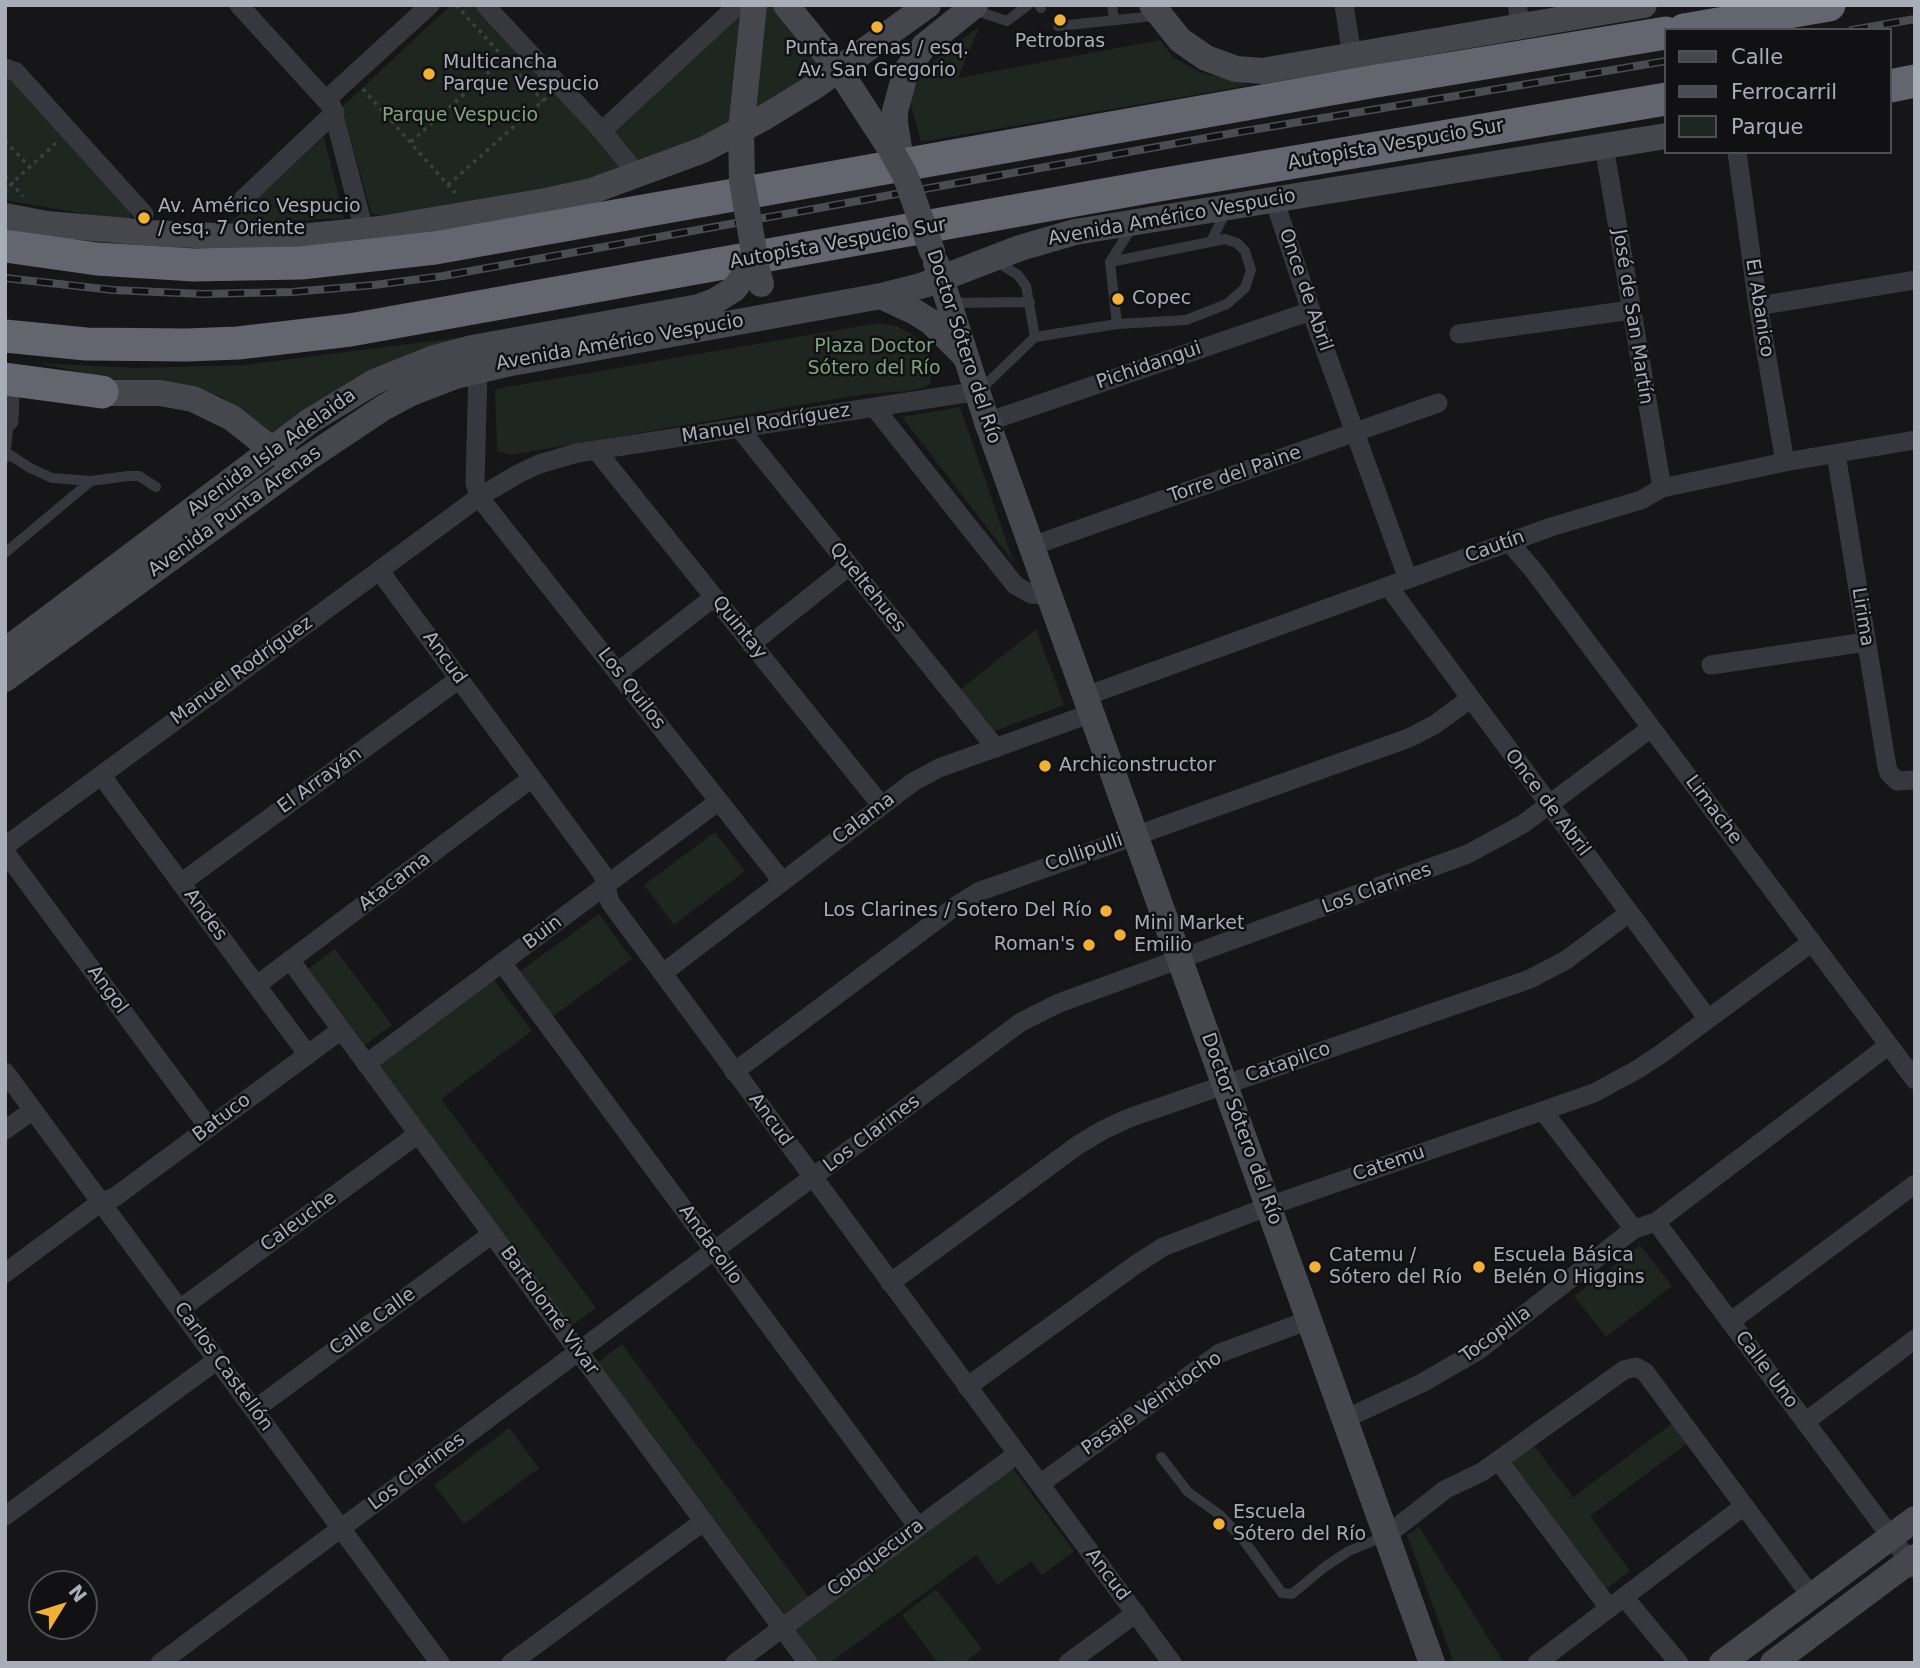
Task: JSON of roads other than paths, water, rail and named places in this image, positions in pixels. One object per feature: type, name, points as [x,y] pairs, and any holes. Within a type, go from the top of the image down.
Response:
[{"type":"highway","points":[[1696,28],[1829,5]]},
{"type":"highway","points":[[5,246],[120,261],[208,265],[301,262],[435,248],[1370,82],[1664,33]]},
{"type":"highway","points":[[1892,62],[1915,58]]},
{"type":"highway","points":[[1892,86],[1915,81]]},
{"type":"highway","name":"Autopista Vespucio Sur","points":[[5,336],[86,344],[187,345],[249,342],[350,330],[1146,187],[1664,99]]},
{"type":"highway","points":[[7,397],[102,391]]},
{"type":"main road","points":[[754,5],[741,130],[742,181],[761,284],[774,302],[790,313]]},
{"type":"main road","points":[[786,5],[839,70],[895,149]]},
{"type":"main road","points":[[5,216],[93,229],[261,238],[364,230],[593,191],[703,150],[790,103],[928,5]]},
{"type":"main road","points":[[1156,10],[1174,34],[1192,50],[1220,65],[1236,69],[1274,69],[1352,57],[1519,16],[1644,5]]},
{"type":"main road","points":[[895,149],[895,111],[906,71],[924,46],[973,7]]},
{"type":"main road","points":[[1892,101],[1915,97]]},
{"type":"main road","name":"Avenida Américo Vespucio","points":[[478,369],[881,296],[946,291],[990,259],[1075,232],[1664,136]]},
{"type":"main road","name":"Doctor Sótero del Río","points":[[895,149],[946,291],[987,422],[1432,1663]]},
{"type":"main road","name":"Avenida Isla Adelaida","points":[[5,651],[271,449],[349,395],[394,373],[434,358],[503,342],[699,307],[734,289],[744,276],[754,251]]},
{"type":"main road","points":[[881,296],[931,322],[969,360]]},
{"type":"main road","name":"Avenida Punta Arenas","points":[[5,680],[308,458],[401,398],[478,369]]},
{"type":"main road","points":[[102,391],[160,393],[193,399],[232,418],[271,449],[287,458],[308,458]]},
{"type":"main road","points":[[1722,1663],[1915,1519]]},
{"type":"main road","points":[[1773,1663],[1913,1562]]},
{"type":"street","points":[[239,5],[331,105],[364,230]]},
{"type":"street","points":[[239,203],[331,105],[352,76],[430,5]]},
{"type":"street","points":[[485,5],[602,131],[638,175]]},
{"type":"street","points":[[602,131],[738,5]]},
{"type":"street","points":[[1344,5],[1352,57]]},
{"type":"street","points":[[5,68],[16,72],[144,214]]},
{"type":"street","name":"José de San Martín","points":[[1604,146],[1662,488]]},
{"type":"street","name":"El Abanico","points":[[1737,154],[1758,306],[1785,463]]},
{"type":"street","name":"Once de Abril","points":[[1274,199],[1311,311],[1409,579]]},
{"type":"street","points":[[1758,306],[1915,280]]},
{"type":"street","points":[[1459,334],[1630,310]]},
{"type":"street","name":"Pichidangui","points":[[987,422],[1311,311]]},
{"type":"street","points":[[478,369],[475,482],[479,497]]},
{"type":"street","name":"Manuel Rodríguez","points":[[5,846],[479,497],[538,464],[596,450],[978,391]]},
{"type":"street","name":"Torre del Paine","points":[[1032,546],[1438,403]]},
{"type":"street","points":[[874,407],[1015,585],[1031,594],[1050,596]]},
{"type":"street","name":"Queltehues","points":[[739,428],[996,748]]},
{"type":"street","name":"Cautín","points":[[1089,705],[1388,586],[1509,542],[1640,500],[1662,488],[1915,440]]},
{"type":"street","name":"Quintay","points":[[596,450],[881,805]]},
{"type":"street","name":"Lirima","points":[[1836,454],[1887,767],[1892,778],[1903,782],[1915,780]]},
{"type":"street","name":"Los Quilos","points":[[479,497],[782,881]]},
{"type":"street","name":"Limache","points":[[1509,542],[1534,571],[1915,1080]]},
{"type":"street","points":[[751,644],[849,566]]},
{"type":"street","name":"Ancud","points":[[379,570],[602,873],[610,902],[1172,1663]]},
{"type":"street","name":"Once de Abril","points":[[1388,586],[1708,1019]]},
{"type":"street","points":[[618,672],[714,597]]},
{"type":"street","points":[[1712,665],[1866,642]]},
{"type":"street","name":"El Arrayán","points":[[181,883],[459,679]]},
{"type":"street","name":"Collipulli","points":[[734,1072],[967,898],[988,887],[1409,738],[1434,725],[1470,699]]},
{"type":"street","name":"Calama","points":[[663,973],[881,805],[925,775],[996,748],[1089,705]]},
{"type":"street","name":"Los Clarines","points":[[160,1663],[1033,1015],[1059,1003],[1468,854],[1522,824],[1651,728]]},
{"type":"street","name":"Andes","points":[[101,775],[308,1055]]},
{"type":"street","name":"Atacama","points":[[257,985],[533,778]]},
{"type":"street","name":"Buin","points":[[366,1064],[719,801]]},
{"type":"street","name":"Angol","points":[[5,852],[209,1128]]},
{"type":"street","name":"Catapilco","points":[[890,1283],[1090,1137],[1129,1118],[1530,978],[1566,960],[1629,913]]},
{"type":"street","name":"Catemu","points":[[968,1387],[1149,1255],[1191,1234],[1543,1111],[1614,1083],[1661,1054],[1811,942]]},
{"type":"street","name":"Bartolomé Vivar","points":[[290,960],[808,1663]]},
{"type":"street","name":"Andacollo","points":[[503,964],[918,1527]]},
{"type":"street","name":"Batuco","points":[[5,1273],[101,1202],[115,1197],[341,1030]]},
{"type":"street","points":[[1543,1111],[1634,1229],[1656,1222],[1889,1045]]},
{"type":"street","name":"Carlos Castellón","points":[[5,1072],[440,1663]]},
{"type":"street","points":[[5,1130],[33,1110]]},
{"type":"street","name":"Caleuche","points":[[180,1309],[418,1134]]},
{"type":"street","points":[[1730,1322],[1915,1184]]},
{"type":"street","name":"Calle Uno","points":[[1656,1222],[1913,1562]]},
{"type":"street","name":"Tocopilla","points":[[1345,1419],[1422,1383],[1479,1350],[1634,1229]]},
{"type":"street","name":"Calle Calle","points":[[254,1410],[492,1234]]},
{"type":"street","name":"Pasaje Veintiocho","points":[[1040,1485],[1220,1353],[1309,1320]]},
{"type":"street","points":[[1805,1422],[1915,1339]]},
{"type":"street","points":[[5,1516],[217,1360]]},
{"type":"street","points":[[1387,1535],[1446,1489],[1482,1472],[1624,1370],[1636,1367],[1645,1372],[1811,1596]]},
{"type":"street","name":"Cobquecura","points":[[735,1663],[1017,1454]]},
{"type":"street","points":[[1498,1461],[1616,1602],[1679,1663]]},
{"type":"street","points":[[1537,1663],[1744,1506]]},
{"type":"street","points":[[511,1663],[704,1521]]},
{"type":"street","points":[[1068,1663],[1136,1614]]},
{"type":"lane","points":[[973,7],[1007,21],[1028,5]]},
{"type":"lane","points":[[1112,5],[1114,19]]},
{"type":"lane","points":[[1058,26],[1114,19],[1156,10]]},
{"type":"lane","points":[[1211,241],[1229,207]]},
{"type":"lane","points":[[1117,324],[1110,262],[1135,222]]},
{"type":"lane","points":[[978,391],[1035,337],[1117,324],[1186,320],[1227,304],[1239,295],[1250,279],[1251,270],[1248,256],[1241,246],[1225,239],[1110,262]]},
{"type":"lane","points":[[990,259],[1018,275],[1027,286],[1035,337]]},
{"type":"lane","points":[[946,291],[1030,302]]},
{"type":"lane","points":[[7,397],[6,456],[52,478],[91,481],[128,475],[139,477],[156,487]]},
{"type":"lane","points":[[5,553],[91,481]]},
{"type":"lane","points":[[1161,1457],[1188,1492],[1220,1515],[1245,1542],[1282,1593],[1292,1594],[1349,1551],[1387,1535]]},
{"type":"railway","points":[[1863,28],[1915,19]]},
{"type":"railway","points":[[5,278],[113,290],[203,294],[292,292],[443,276],[1239,132],[1664,61]]},
{"type":"place","name":"Petrobras","points":[[1060,20]]},
{"type":"place","name":"Punta Arenas / esq. Av. San Gregorio","points":[[877,27]]},
{"type":"place","name":"Multicancha Parque Vespucio","points":[[429,74]]},
{"type":"place","name":"Av. Américo Vespucio / esq. 7 Oriente","points":[[144,218]]},
{"type":"place","name":"Copec","points":[[1118,299]]},
{"type":"place","name":"Archiconstructor","points":[[1045,766]]},
{"type":"place","name":"Los Clarines / Sotero Del Río","points":[[1106,911]]},
{"type":"place","name":"Mini Market Emilio","points":[[1120,935]]},
{"type":"place","name":"Roman's","points":[[1089,945]]},
{"type":"place","name":"Catemu / Sótero del Río","points":[[1315,1267]]},
{"type":"place","name":"Escuela Básica Belén O Higgins","points":[[1479,1267]]},
{"type":"place","name":"Escuela Sótero del Río","points":[[1219,1524]]},
{"type":"park label","name":"Parque Vespucio","points":[[460,116]]},
{"type":"park label","name":"Plaza Doctor Sótero del Río","points":[[874,358]]}]
